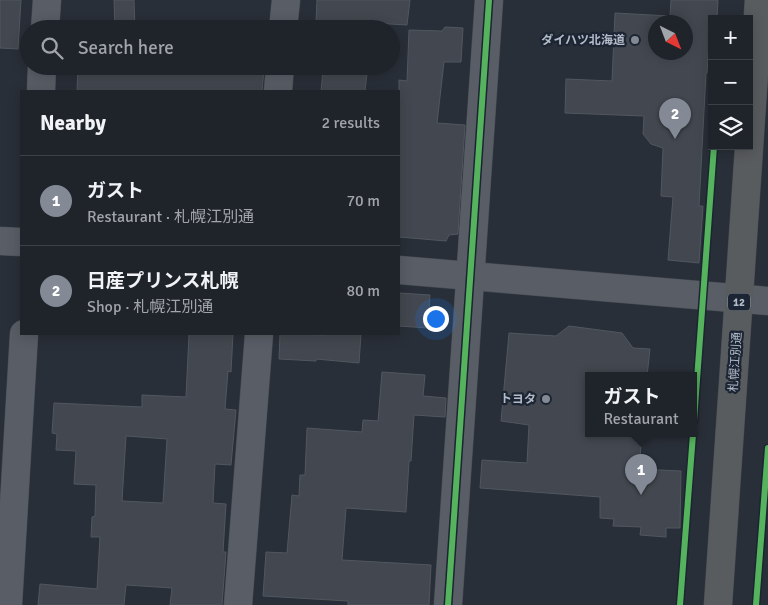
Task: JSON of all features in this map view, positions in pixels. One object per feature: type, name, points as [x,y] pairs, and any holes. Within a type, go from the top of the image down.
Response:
[{"type":"highway","name":"札幌江別通","points":[[718,605],[759,0]]},
{"type":"street","points":[[46,20],[47,0]]},
{"type":"street","points":[[284,20],[286,0]]},
{"type":"street","points":[[448,605],[489,0]]},
{"type":"street","points":[[41,90],[42,75]]},
{"type":"street","points":[[278,90],[279,75]]},
{"type":"street","points":[[0,241],[20,242]]},
{"type":"street","points":[[400,270],[768,301]]},
{"type":"street","points":[[8,605],[24,335]]},
{"type":"street","points":[[238,605],[259,335]]},
{"type":"building","points":[[0,0],[21,0],[18,49],[0,48]]},
{"type":"building","points":[[114,0],[134,0],[135,20],[115,20]]},
{"type":"building","points":[[317,0],[410,0],[407,25],[400,25],[400,20],[316,20]]},
{"type":"building","points":[[671,0],[718,0],[717,15],[708,15],[708,58],[699,206],[703,206],[699,263],[668,260],[673,197],[661,196],[663,148],[651,144],[643,134],[644,116],[565,113],[566,79],[612,81],[615,13],[652,15],[648,15],[648,60],[693,60],[693,15],[670,15]]},
{"type":"building","points":[[445,27],[463,28],[461,62],[444,62],[437,123],[465,125],[458,234],[449,235],[446,241],[400,237],[399,80],[407,81],[409,30],[442,31]]},
{"type":"building","points":[[78,75],[264,75],[262,90],[77,90]]},
{"type":"building","points":[[323,75],[367,75],[365,90],[321,90]]},
{"type":"building","points":[[400,293],[430,295],[428,328],[400,326]]},
{"type":"building","points":[[569,326],[622,333],[633,348],[650,349],[647,372],[585,372],[585,437],[642,437],[639,469],[681,471],[680,528],[666,528],[666,537],[640,535],[641,527],[613,526],[614,519],[600,518],[600,497],[480,488],[482,460],[527,463],[529,425],[501,421],[509,333],[556,336]]},
{"type":"building","points":[[189,335],[233,335],[231,372],[228,371],[225,409],[236,410],[231,465],[215,464],[213,503],[226,504],[223,552],[226,552],[222,605],[170,605],[172,588],[126,585],[124,605],[38,605],[40,584],[97,589],[100,537],[91,537],[92,517],[95,516],[96,485],[74,484],[76,451],[56,450],[57,434],[52,433],[54,403],[142,407],[142,395],[186,397]],"holes":[[[126,436],[167,439],[163,503],[122,501]]]},
{"type":"building","points":[[280,335],[361,335],[359,363],[316,359],[316,361],[279,359]]},
{"type":"building","points":[[382,372],[425,375],[423,396],[446,398],[445,417],[414,415],[406,512],[346,508],[342,560],[431,565],[429,605],[348,605],[348,601],[263,596],[266,552],[287,553],[292,495],[299,496],[300,475],[305,475],[307,428],[362,432],[363,420],[378,421]]},
{"type":"cycle path","points":[[448,605],[489,0]]},
{"type":"cycle path","points":[[697,380],[714,150]]},
{"type":"cycle path","points":[[680,605],[693,437]]},
{"type":"cycle path","points":[[756,605],[768,448]]},
{"type":"place","name":"ダイハツ北海道","points":[[635,40]]},
{"type":"place","name":"日産プリンス札幌","points":[[675,139]]},
{"type":"place","name":"トヨタ","points":[[546,399]]},
{"type":"place","name":"ガスト","points":[[641,495]]}]
